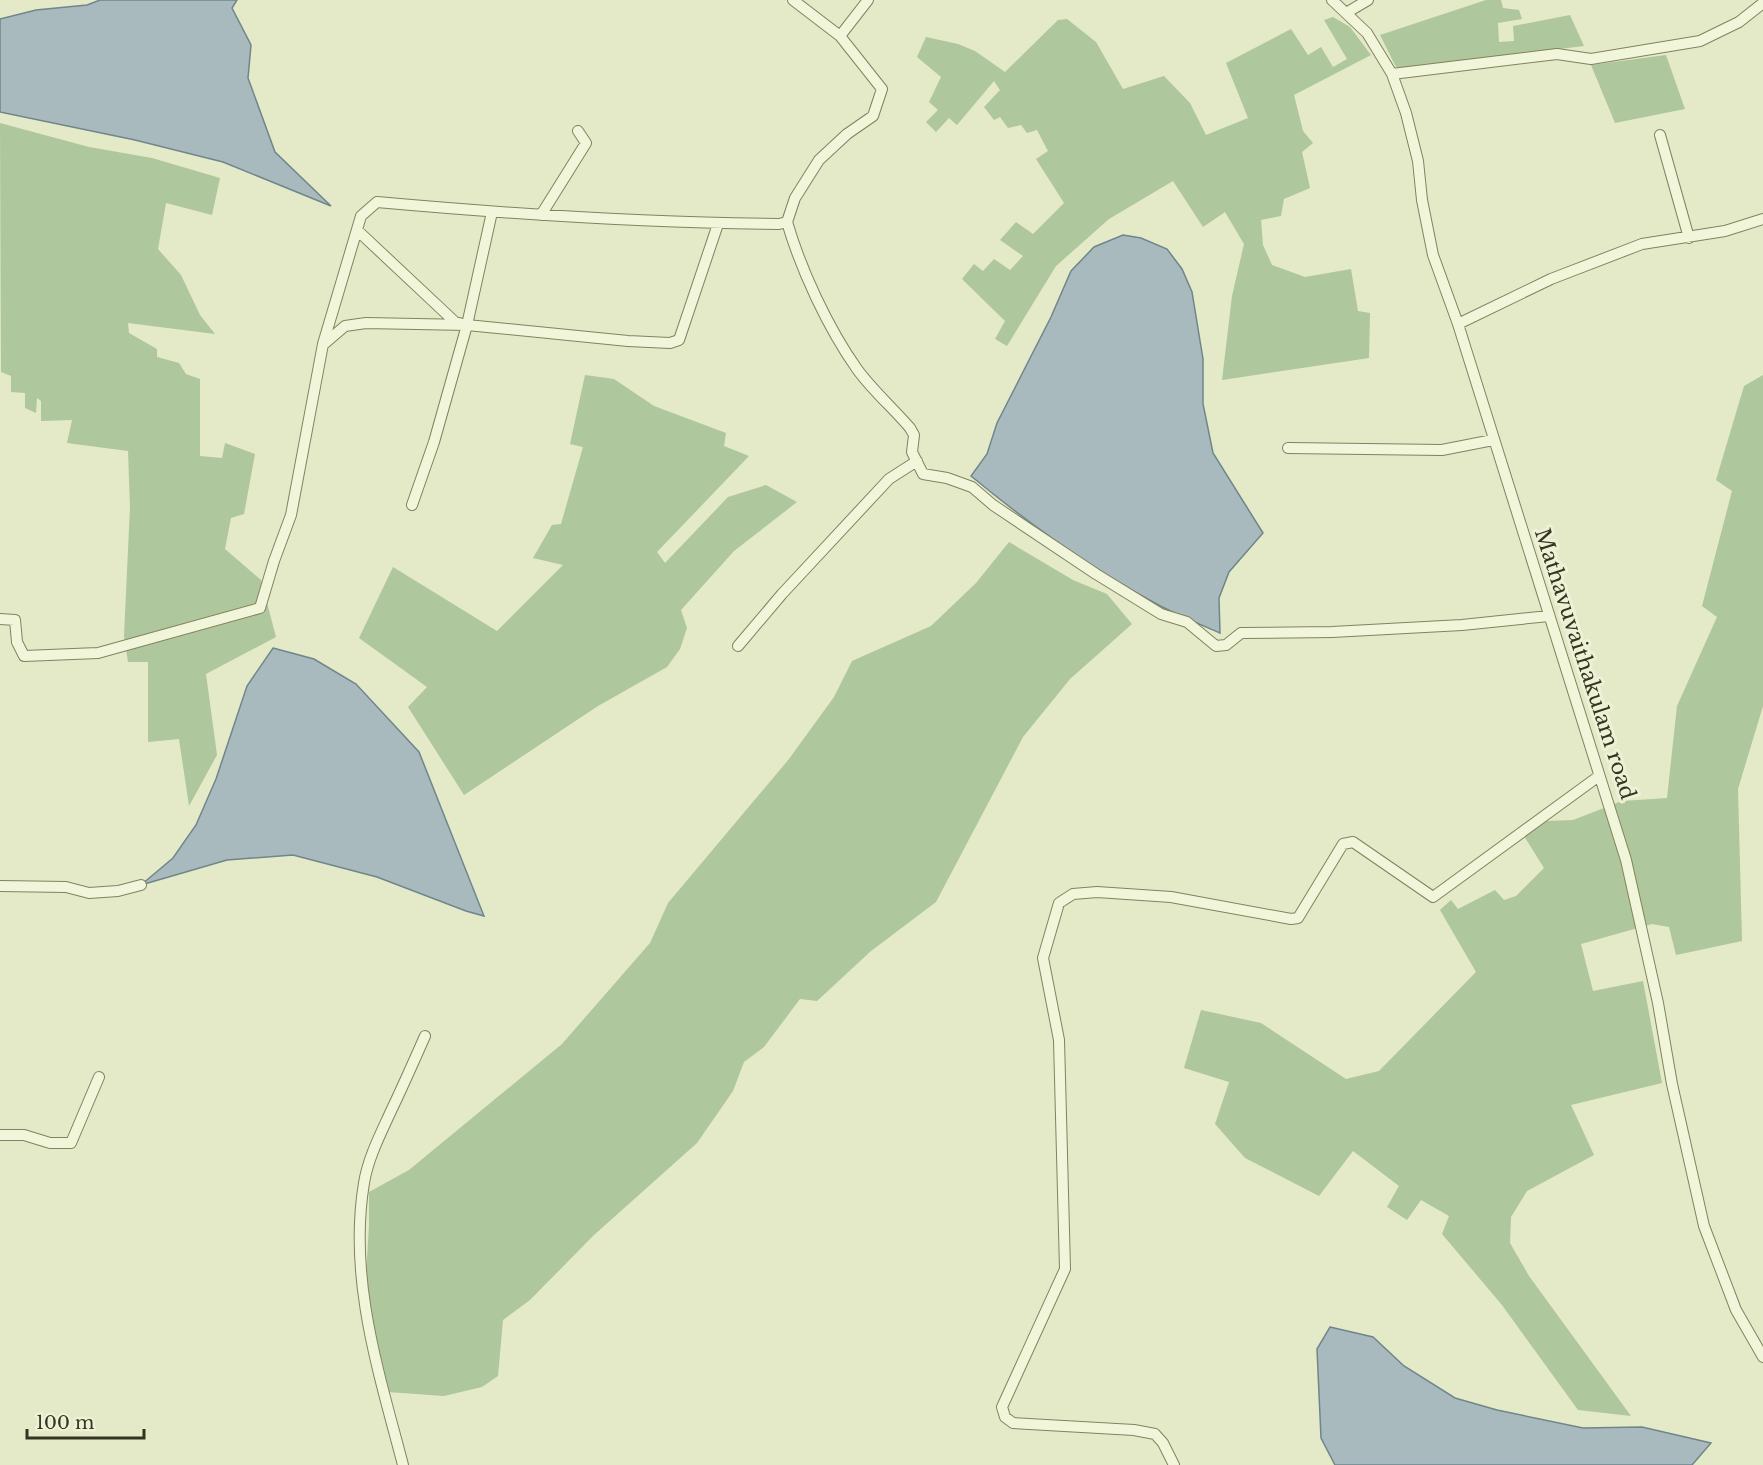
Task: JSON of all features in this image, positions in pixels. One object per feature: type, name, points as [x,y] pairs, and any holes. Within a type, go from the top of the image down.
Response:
[{"type":"street","points":[[793,0],[840,36],[882,90],[873,116],[847,134],[819,160],[795,198],[787,222],[795,252],[822,310],[857,369],[910,428],[914,435],[912,452],[923,474],[947,478],[972,487],[993,505],[1096,574],[1161,614],[1187,622],[1216,646],[1226,645],[1241,633],[1332,632],[1462,625],[1549,616]]},
{"type":"street","points":[[840,36],[868,0]]},
{"type":"street","name":"Mathavuvaithakulam road","points":[[1332,0],[1367,33],[1392,74],[1406,113],[1418,161],[1422,200],[1433,255],[1458,324],[1629,871],[1658,1003],[1672,1084],[1704,1226],[1736,1310],[1763,1357]]},
{"type":"street","points":[[1346,13],[1368,0]]},
{"type":"street","points":[[1392,74],[1557,54],[1591,59],[1700,41],[1739,22],[1763,3]]},
{"type":"street","points":[[541,215],[586,143],[578,131]]},
{"type":"street","points":[[1660,135],[1689,238]]},
{"type":"street","points":[[0,619],[15,620],[17,642],[24,656],[98,653],[260,608],[291,515],[324,344],[361,216],[377,202],[492,212],[718,224],[787,222]]},
{"type":"street","points":[[412,505],[434,442],[467,325],[492,212]]},
{"type":"street","points":[[1458,324],[1551,279],[1642,244],[1725,231],[1763,219]]},
{"type":"street","points":[[324,344],[345,326],[366,322],[467,325],[628,342],[670,343],[679,340],[718,224]]},
{"type":"street","points":[[357,230],[455,322],[467,325]]},
{"type":"street","points":[[1288,448],[1442,450],[1493,440]]},
{"type":"street","points":[[738,646],[782,594],[889,479],[917,461]]},
{"type":"street","points":[[1174,1465],[1163,1443],[1155,1434],[1134,1430],[1013,1422],[1005,1417],[1002,1407],[1065,1269],[1059,1040],[1044,958],[1059,903],[1073,894],[1097,892],[1171,897],[1291,919],[1299,918],[1342,844],[1353,842],[1433,897],[1599,776]]},
{"type":"street","points":[[0,886],[66,887],[89,893],[118,891],[141,885]]},
{"type":"street","points":[[403,1465],[374,1352],[361,1279],[360,1230],[364,1181],[378,1139],[425,1036]]},
{"type":"street","points":[[0,1135],[24,1135],[50,1143],[71,1143],[99,1077]]},
{"type":"green space","points":[[1486,0],[1501,0],[1503,8],[1519,10],[1522,19],[1498,23],[1499,42],[1514,41],[1513,26],[1570,15],[1584,46],[1396,67],[1380,35]]},
{"type":"green space","points":[[1333,17],[1350,27],[1371,55],[1294,95],[1303,131],[1313,143],[1302,152],[1310,188],[1284,199],[1281,216],[1261,220],[1263,245],[1272,265],[1305,277],[1351,269],[1358,311],[1370,313],[1369,358],[1222,380],[1232,296],[1244,244],[1225,212],[1203,227],[1173,181],[1109,219],[1056,266],[1007,346],[995,339],[1005,321],[962,279],[974,264],[983,271],[994,259],[1010,270],[1023,256],[1000,240],[1016,222],[1033,234],[1064,203],[1036,159],[1048,151],[1037,130],[1027,133],[1021,125],[1008,128],[1000,117],[994,120],[984,107],[1000,90],[994,81],[957,125],[949,118],[936,132],[926,122],[938,110],[929,102],[941,77],[917,57],[926,37],[958,44],[975,51],[1005,72],[1058,20],[1067,19],[1096,42],[1123,89],[1164,76],[1190,103],[1206,135],[1248,118],[1226,63],[1291,29],[1308,55],[1321,47],[1333,67],[1347,59],[1324,20]]},
{"type":"green space","points":[[1666,55],[1685,109],[1615,123],[1591,65]]},
{"type":"green space","points":[[0,123],[89,147],[152,158],[220,178],[212,215],[166,203],[158,249],[181,275],[200,315],[215,334],[128,323],[129,333],[157,349],[157,357],[179,363],[186,374],[200,379],[200,456],[222,458],[225,443],[255,454],[244,514],[231,518],[225,549],[261,580],[276,637],[206,674],[217,755],[189,806],[179,739],[148,742],[148,662],[128,662],[124,636],[130,507],[128,451],[67,443],[72,420],[41,421],[41,401],[37,398],[36,413],[25,408],[25,393],[11,392],[11,376],[1,372]]},
{"type":"green space","points":[[585,375],[614,379],[654,406],[726,433],[724,446],[749,456],[657,552],[665,563],[728,497],[766,485],[797,502],[734,551],[681,610],[687,628],[680,649],[667,667],[598,706],[464,795],[408,707],[427,687],[359,638],[393,567],[497,631],[563,565],[533,558],[552,525],[561,524],[583,447],[570,444]]},
{"type":"green space","points":[[1763,375],[1763,706],[1738,789],[1742,941],[1676,955],[1669,927],[1652,924],[1581,944],[1593,991],[1643,981],[1662,1083],[1571,1105],[1594,1155],[1527,1191],[1511,1217],[1510,1243],[1529,1276],[1631,1416],[1578,1410],[1502,1305],[1442,1234],[1449,1216],[1421,1200],[1407,1220],[1387,1207],[1399,1186],[1353,1151],[1319,1196],[1245,1158],[1215,1124],[1229,1082],[1184,1068],[1201,1010],[1261,1023],[1346,1079],[1379,1071],[1476,972],[1440,910],[1451,900],[1458,909],[1495,890],[1504,900],[1516,896],[1544,868],[1524,836],[1547,821],[1573,820],[1622,801],[1667,798],[1677,706],[1717,617],[1702,606],[1732,491],[1716,480],[1744,386]]},
{"type":"green space","points":[[1009,542],[1073,580],[1107,594],[1132,624],[1070,679],[1023,737],[936,902],[871,951],[817,1001],[800,999],[764,1047],[744,1062],[733,1091],[697,1143],[594,1235],[530,1300],[503,1320],[498,1376],[482,1387],[444,1396],[388,1392],[377,1352],[366,1276],[369,1192],[409,1170],[562,1044],[650,943],[668,903],[789,759],[834,697],[852,661],[931,626],[976,583]]},
{"type":"shaded area","points":[[100,0],[237,0],[232,8],[251,45],[248,78],[275,152],[331,206],[223,162],[135,140],[0,112],[0,19],[36,10],[87,5]]},
{"type":"shaded area","points":[[1123,235],[1141,238],[1167,249],[1182,269],[1192,292],[1203,359],[1203,404],[1213,453],[1263,533],[1229,572],[1219,598],[1220,633],[1161,606],[1081,559],[971,476],[987,454],[997,423],[1051,317],[1071,271],[1094,247]]},
{"type":"shaded area","points":[[273,648],[314,659],[356,684],[419,752],[484,916],[377,877],[293,855],[227,860],[141,885],[173,858],[196,825],[216,779],[247,686]]},
{"type":"shaded area","points":[[1330,1327],[1373,1337],[1404,1366],[1455,1398],[1497,1410],[1583,1428],[1642,1427],[1711,1443],[1692,1465],[1335,1465],[1321,1438],[1317,1349]]}]
